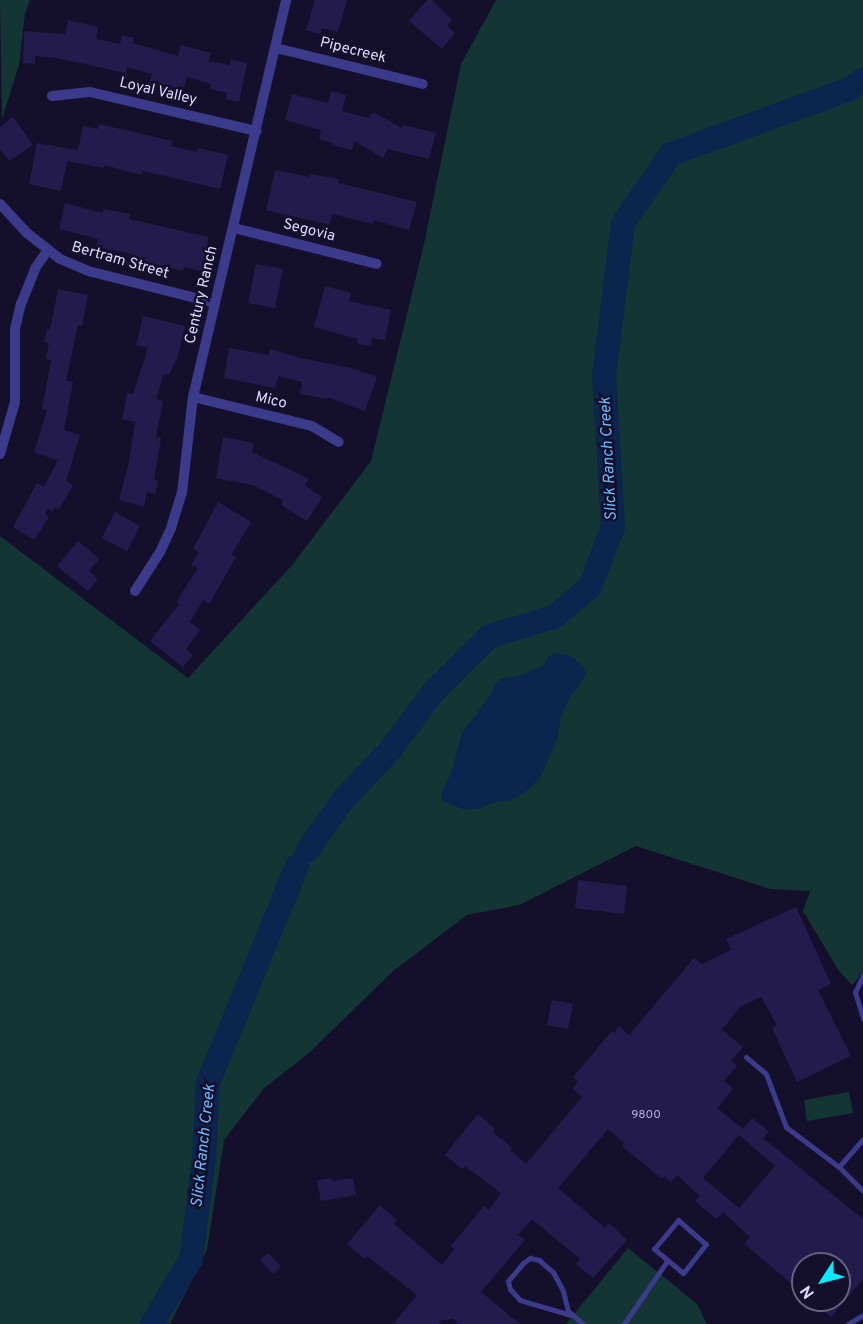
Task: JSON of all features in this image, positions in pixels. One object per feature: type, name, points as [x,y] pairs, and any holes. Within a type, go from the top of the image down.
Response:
[{"type":"street","name":"Century Ranch","points":[[135,591],[160,552],[179,502],[193,397],[286,0]]},
{"type":"street","name":"Pipecreek","points":[[276,48],[423,84]]},
{"type":"street","name":"Loyal Valley","points":[[52,96],[76,91],[90,92],[256,131]]},
{"type":"street","name":"Bertram Street","points":[[0,204],[27,233],[60,259],[88,271],[215,303]]},
{"type":"street","name":"Segovia","points":[[234,228],[377,264]]},
{"type":"street","points":[[0,454],[15,402],[15,329],[21,304],[36,267],[48,250]]},
{"type":"street","name":"Mico","points":[[193,397],[312,426],[339,442]]},
{"type":"lane","points":[[863,975],[855,992],[863,1019]]},
{"type":"lane","points":[[746,1057],[766,1074],[786,1126],[839,1167],[863,1191]]},
{"type":"lane","points":[[839,1167],[863,1139]]},
{"type":"lane","points":[[678,1220],[706,1244],[682,1273],[667,1261],[654,1249],[678,1220]]},
{"type":"lane","points":[[571,1315],[553,1272],[539,1260],[530,1258],[522,1263],[508,1281],[510,1289],[520,1300],[571,1315],[583,1324]]},
{"type":"lane","points":[[624,1324],[667,1261]]},
{"type":"lane","points":[[848,1324],[863,1315]]},
{"type":"green space","points":[[0,0],[30,0],[25,13],[19,65],[2,119]]},
{"type":"green space","points":[[496,0],[863,0],[863,972],[852,985],[839,971],[803,911],[810,891],[770,889],[636,846],[519,905],[467,915],[392,972],[309,1053],[264,1088],[224,1140],[207,1250],[170,1324],[0,1324],[0,536],[188,678],[293,564],[371,461],[424,244],[461,64]]},
{"type":"green space","points":[[849,1092],[853,1113],[807,1121],[804,1100]]},
{"type":"green space","points":[[628,1248],[697,1304],[706,1323],[709,1324],[566,1324]]},
{"type":"water","points":[[555,653],[571,656],[583,666],[586,673],[570,696],[561,717],[557,739],[541,776],[528,790],[511,800],[492,803],[481,808],[465,810],[443,801],[441,793],[451,774],[462,733],[490,696],[496,683],[500,679],[518,676],[543,666],[549,656]]},
{"type":"building","points":[[315,0],[347,0],[338,32],[322,28],[320,34],[306,30]]},
{"type":"building","points":[[427,0],[432,0],[452,20],[447,26],[455,33],[442,49],[409,21]]},
{"type":"building","points":[[68,20],[98,27],[96,39],[120,44],[122,35],[134,38],[133,43],[178,56],[181,45],[211,53],[208,61],[230,65],[231,59],[247,63],[239,102],[226,99],[227,93],[210,89],[211,84],[187,77],[183,90],[150,81],[152,74],[127,67],[126,73],[57,58],[35,56],[35,64],[23,63],[24,31],[65,34]]},
{"type":"building","points":[[331,91],[346,95],[342,111],[369,118],[373,112],[402,128],[403,125],[436,133],[429,159],[388,149],[383,158],[354,141],[352,150],[332,145],[333,143],[319,139],[321,130],[285,120],[292,94],[328,103]]},
{"type":"building","points":[[13,117],[33,145],[9,161],[0,149],[0,127]]},
{"type":"building","points":[[99,124],[172,141],[171,146],[197,152],[198,148],[228,155],[220,189],[143,171],[142,175],[104,165],[104,168],[67,161],[61,191],[29,184],[37,143],[78,150],[83,126],[98,129]]},
{"type":"building","points":[[275,170],[310,177],[311,174],[339,179],[338,183],[417,202],[409,230],[374,220],[373,224],[332,214],[330,225],[266,210]]},
{"type":"building","points":[[65,203],[103,213],[103,209],[130,214],[129,219],[209,237],[201,271],[184,267],[183,271],[132,258],[133,254],[96,247],[98,239],[59,229]]},
{"type":"building","points":[[256,264],[283,269],[275,308],[248,303]]},
{"type":"building","points":[[325,286],[351,293],[349,301],[391,310],[385,340],[372,338],[371,346],[357,344],[358,339],[314,327]]},
{"type":"building","points":[[58,289],[88,295],[82,326],[78,325],[66,381],[73,382],[64,430],[80,435],[66,481],[73,485],[59,510],[55,507],[52,512],[48,509],[45,514],[49,517],[34,540],[13,527],[37,483],[44,487],[58,460],[34,453],[47,410],[42,409],[51,360],[46,359],[49,343],[44,342],[47,330],[50,330]]},
{"type":"building","points":[[143,316],[185,326],[178,356],[169,375],[164,374],[156,399],[163,401],[156,437],[161,438],[154,480],[158,481],[155,494],[147,492],[144,507],[119,500],[129,462],[135,422],[122,419],[127,393],[133,394],[148,348],[136,345]]},
{"type":"building","points":[[229,348],[268,355],[270,349],[300,358],[351,368],[377,377],[365,411],[327,397],[327,399],[300,394],[302,382],[278,376],[275,388],[224,378]]},
{"type":"building","points":[[223,437],[253,443],[252,452],[309,479],[305,486],[322,497],[307,521],[281,505],[283,500],[253,485],[216,478]]},
{"type":"building","points":[[218,502],[251,522],[231,555],[236,557],[209,604],[203,600],[190,622],[200,630],[186,649],[193,655],[183,667],[150,641],[179,604],[176,602],[198,568],[191,565],[199,552],[193,549]]},
{"type":"building","points":[[115,512],[140,526],[127,551],[102,538]]},
{"type":"building","points":[[78,541],[99,559],[89,571],[98,579],[88,591],[57,566]]},
{"type":"building","points":[[578,880],[627,886],[624,914],[575,908]]},
{"type":"building","points":[[796,907],[831,984],[818,990],[851,1056],[797,1082],[772,1028],[777,1025],[761,997],[740,1007],[722,1030],[743,1047],[731,1061],[737,1066],[724,1081],[733,1089],[717,1108],[743,1129],[752,1118],[769,1132],[763,1138],[863,1219],[863,1279],[851,1293],[851,1252],[791,1252],[791,1283],[744,1244],[750,1237],[723,1212],[716,1219],[695,1201],[700,1196],[677,1175],[671,1182],[664,1176],[662,1179],[622,1146],[624,1143],[608,1129],[558,1188],[605,1228],[609,1223],[627,1240],[593,1278],[576,1264],[580,1259],[532,1219],[518,1235],[525,1240],[481,1292],[520,1324],[459,1324],[453,1319],[442,1320],[438,1324],[393,1324],[417,1295],[367,1256],[365,1259],[347,1244],[380,1205],[397,1220],[394,1224],[442,1265],[455,1249],[451,1246],[484,1206],[489,1210],[501,1193],[465,1166],[462,1169],[445,1155],[478,1114],[495,1129],[493,1132],[526,1164],[582,1097],[573,1089],[578,1082],[573,1077],[612,1031],[614,1033],[619,1026],[629,1035],[694,958],[702,964],[731,950],[726,939]],"holes":[[[739,1135],[775,1166],[739,1208],[703,1178]]]},
{"type":"building","points":[[552,1000],[573,1004],[568,1029],[547,1025]]},
{"type":"building","points":[[331,1178],[332,1181],[353,1178],[356,1195],[321,1201],[317,1181]]},
{"type":"building","points":[[268,1253],[281,1266],[273,1274],[260,1260]]},
{"type":"building","points":[[825,1312],[835,1312],[831,1317]]},
{"type":"waterway","name":"Slick Ranch Creek","points":[[307,851],[344,799],[391,749],[435,690],[490,636],[554,617],[590,587],[613,527],[604,376],[623,223],[671,154],[850,89],[863,79]]},
{"type":"waterway","name":"Slick Ranch Creek","points":[[152,1324],[191,1259],[204,1157],[208,1083],[297,866]]}]
